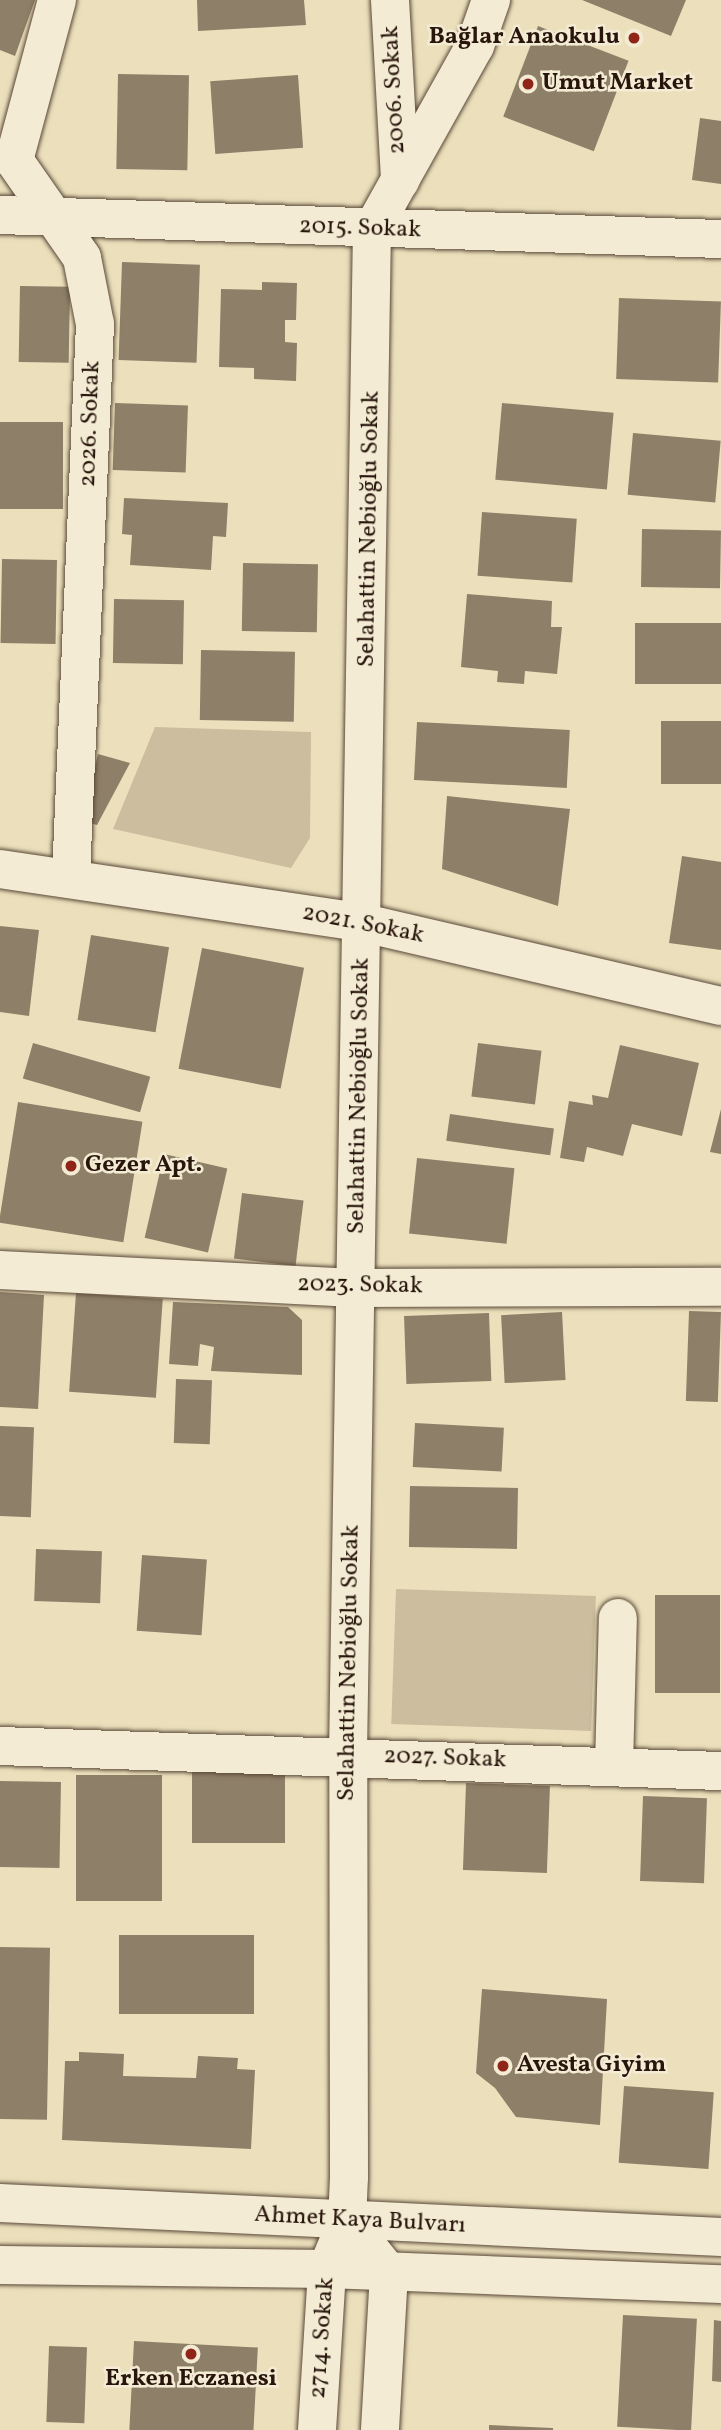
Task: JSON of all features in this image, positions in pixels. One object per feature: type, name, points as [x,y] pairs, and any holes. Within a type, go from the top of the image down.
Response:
[{"type":"street","name":"2026. Sokak","points":[[57,0],[14,160],[82,258],[94,324],[71,876]]},
{"type":"street","name":"2006. Sokak","points":[[390,0],[400,181]]},
{"type":"street","name":"Selahattin Nebioğlu Sokak","points":[[347,2221],[348,1755],[364,923],[372,230],[474,47],[491,0]]},
{"type":"street","name":"2015. Sokak","points":[[0,215],[372,230],[721,239]]},
{"type":"street","name":"2021. Sokak","points":[[0,869],[71,876],[364,923],[721,1006]]},
{"type":"street","name":"2023. Sokak","points":[[0,1270],[355,1288],[721,1287]]},
{"type":"street","points":[[614,1766],[618,1618]]},
{"type":"street","name":"2027. Sokak","points":[[0,1746],[348,1755],[721,1771]]},
{"type":"street","name":"Ahmet Kaya Bulvarı","points":[[0,2203],[721,2237]]},
{"type":"street","points":[[347,2221],[389,2273],[380,2430]]},
{"type":"street","name":"2714. Sokak","points":[[317,2430],[327,2269],[347,2221]]},
{"type":"street","name":"Ahmet Kaya Bulvarı","points":[[0,2265],[327,2269],[721,2284]]},
{"type":"shaded area","points":[[155,727],[311,732],[310,838],[291,868],[113,829]]},
{"type":"shaded area","points":[[396,1589],[596,1596],[591,1731],[391,1724]]},
{"type":"building","points":[[0,0],[35,0],[15,56],[0,50]]},
{"type":"building","points":[[197,0],[304,0],[306,25],[198,31]]},
{"type":"building","points":[[582,0],[686,0],[671,36]]},
{"type":"building","points":[[538,26],[629,61],[594,151],[503,117]]},
{"type":"building","points":[[118,74],[189,75],[187,170],[116,169]]},
{"type":"building","points":[[298,75],[303,148],[215,154],[210,81]]},
{"type":"building","points":[[700,118],[721,121],[721,184],[692,180]]},
{"type":"building","points":[[122,262],[200,265],[197,363],[119,360]]},
{"type":"building","points":[[262,282],[297,283],[296,320],[285,320],[285,342],[297,343],[296,381],[254,379],[254,368],[219,367],[221,289],[262,290]]},
{"type":"building","points":[[20,286],[70,287],[69,363],[19,362]]},
{"type":"building","points":[[619,298],[721,302],[718,383],[616,379]]},
{"type":"building","points":[[115,403],[188,406],[186,473],[113,470]]},
{"type":"building","points":[[502,403],[614,413],[607,489],[495,480]]},
{"type":"building","points":[[0,422],[63,422],[63,509],[0,509]]},
{"type":"building","points":[[633,433],[721,441],[715,502],[628,495]]},
{"type":"building","points":[[124,498],[228,503],[226,537],[213,536],[211,570],[130,565],[132,535],[122,534]]},
{"type":"building","points":[[482,512],[577,519],[572,582],[478,576]]},
{"type":"building","points":[[642,529],[721,530],[720,588],[641,587]]},
{"type":"building","points":[[2,559],[57,560],[56,644],[1,643]]},
{"type":"building","points":[[243,563],[318,564],[317,632],[242,631]]},
{"type":"building","points":[[467,594],[552,601],[551,627],[562,627],[557,674],[525,671],[524,684],[497,682],[498,671],[461,667]]},
{"type":"building","points":[[114,599],[184,600],[183,664],[113,663]]},
{"type":"building","points":[[635,623],[721,623],[721,684],[635,684]]},
{"type":"building","points":[[201,650],[295,652],[294,722],[200,720]]},
{"type":"building","points":[[661,721],[721,721],[721,784],[661,784]]},
{"type":"building","points":[[417,722],[570,730],[567,788],[414,780]]},
{"type":"building","points":[[98,754],[130,763],[97,825],[82,821]]},
{"type":"building","points":[[447,796],[570,809],[558,906],[442,869]]},
{"type":"building","points":[[682,856],[721,862],[721,950],[669,943]]},
{"type":"building","points":[[0,926],[39,930],[29,1016],[0,1012]]},
{"type":"building","points":[[91,935],[169,947],[156,1032],[78,1020]]},
{"type":"building","points":[[202,948],[304,968],[281,1089],[179,1069]]},
{"type":"building","points":[[33,1043],[150,1077],[140,1112],[23,1079]]},
{"type":"building","points":[[478,1043],[542,1051],[535,1104],[471,1097]]},
{"type":"building","points":[[620,1045],[699,1063],[682,1136],[632,1124],[623,1156],[587,1147],[584,1162],[560,1158],[569,1101],[593,1105],[592,1095],[608,1098]]},
{"type":"building","name":"Gezer Apt.","points":[[18,1102],[142,1122],[123,1242],[0,1223]]},
{"type":"building","points":[[721,1109],[721,1154],[710,1152]]},
{"type":"building","points":[[450,1114],[554,1129],[550,1155],[446,1141]]},
{"type":"building","points":[[164,1154],[227,1169],[208,1252],[145,1238]]},
{"type":"building","points":[[417,1158],[514,1168],[507,1244],[409,1234]]},
{"type":"building","points":[[242,1193],[304,1201],[295,1266],[234,1259]]},
{"type":"building","points":[[0,1292],[44,1295],[38,1409],[0,1407]]},
{"type":"building","points":[[76,1293],[163,1299],[156,1398],[69,1392]]},
{"type":"building","points":[[173,1302],[288,1307],[302,1320],[302,1375],[211,1371],[214,1347],[200,1344],[198,1366],[169,1364]]},
{"type":"building","points":[[689,1311],[721,1312],[718,1402],[686,1401]]},
{"type":"building","points":[[562,1312],[566,1380],[505,1383],[501,1315]]},
{"type":"building","points":[[489,1313],[491,1381],[406,1384],[404,1316]]},
{"type":"building","points":[[176,1379],[212,1380],[210,1444],[174,1443]]},
{"type":"building","points":[[415,1423],[504,1428],[502,1472],[413,1467]]},
{"type":"building","points":[[0,1426],[34,1427],[31,1517],[0,1516]]},
{"type":"building","points":[[410,1486],[518,1488],[517,1549],[409,1547]]},
{"type":"building","points":[[36,1549],[102,1551],[100,1603],[34,1601]]},
{"type":"building","points":[[142,1555],[207,1560],[202,1635],[137,1631]]},
{"type":"building","points":[[655,1595],[720,1595],[720,1693],[655,1693]]},
{"type":"building","points":[[192,1769],[285,1769],[285,1843],[192,1843]]},
{"type":"building","points":[[76,1775],[162,1775],[162,1901],[76,1901]]},
{"type":"building","points":[[0,1781],[61,1782],[59,1868],[0,1867]]},
{"type":"building","points":[[466,1783],[550,1786],[547,1873],[463,1870]]},
{"type":"building","points":[[643,1796],[707,1798],[704,1883],[640,1881]]},
{"type":"building","points":[[119,1935],[254,1935],[254,2014],[119,2014]]},
{"type":"building","points":[[0,1947],[50,1948],[47,2120],[0,2119]]},
{"type":"building","points":[[482,1989],[607,1999],[600,2125],[516,2117],[495,2088],[476,2073]]},
{"type":"building","points":[[79,2052],[124,2054],[123,2076],[196,2078],[198,2056],[238,2058],[237,2069],[255,2070],[251,2149],[62,2140],[65,2061],[79,2061]]},
{"type":"building","points":[[624,2086],[714,2092],[708,2169],[619,2163]]},
{"type":"building","points":[[623,2315],[697,2319],[691,2430],[617,2427]]},
{"type":"building","points":[[714,2320],[721,2321],[721,2382],[712,2381]]},
{"type":"building","points":[[134,2341],[258,2347],[254,2430],[129,2430]]},
{"type":"building","points":[[49,2346],[87,2347],[84,2423],[46,2422]]},
{"type":"building","points":[[489,2425],[553,2428],[553,2430],[489,2430]]},
{"type":"place","name":"Bağlar Anaokulu","points":[[634,38]]},
{"type":"place","name":"Umut Market","points":[[528,84]]},
{"type":"place","name":"Gezer Apt.","points":[[71,1166]]},
{"type":"place","name":"Avesta Giyim","points":[[503,2066]]},
{"type":"place","name":"Erken Eczanesi","points":[[191,2354]]}]
